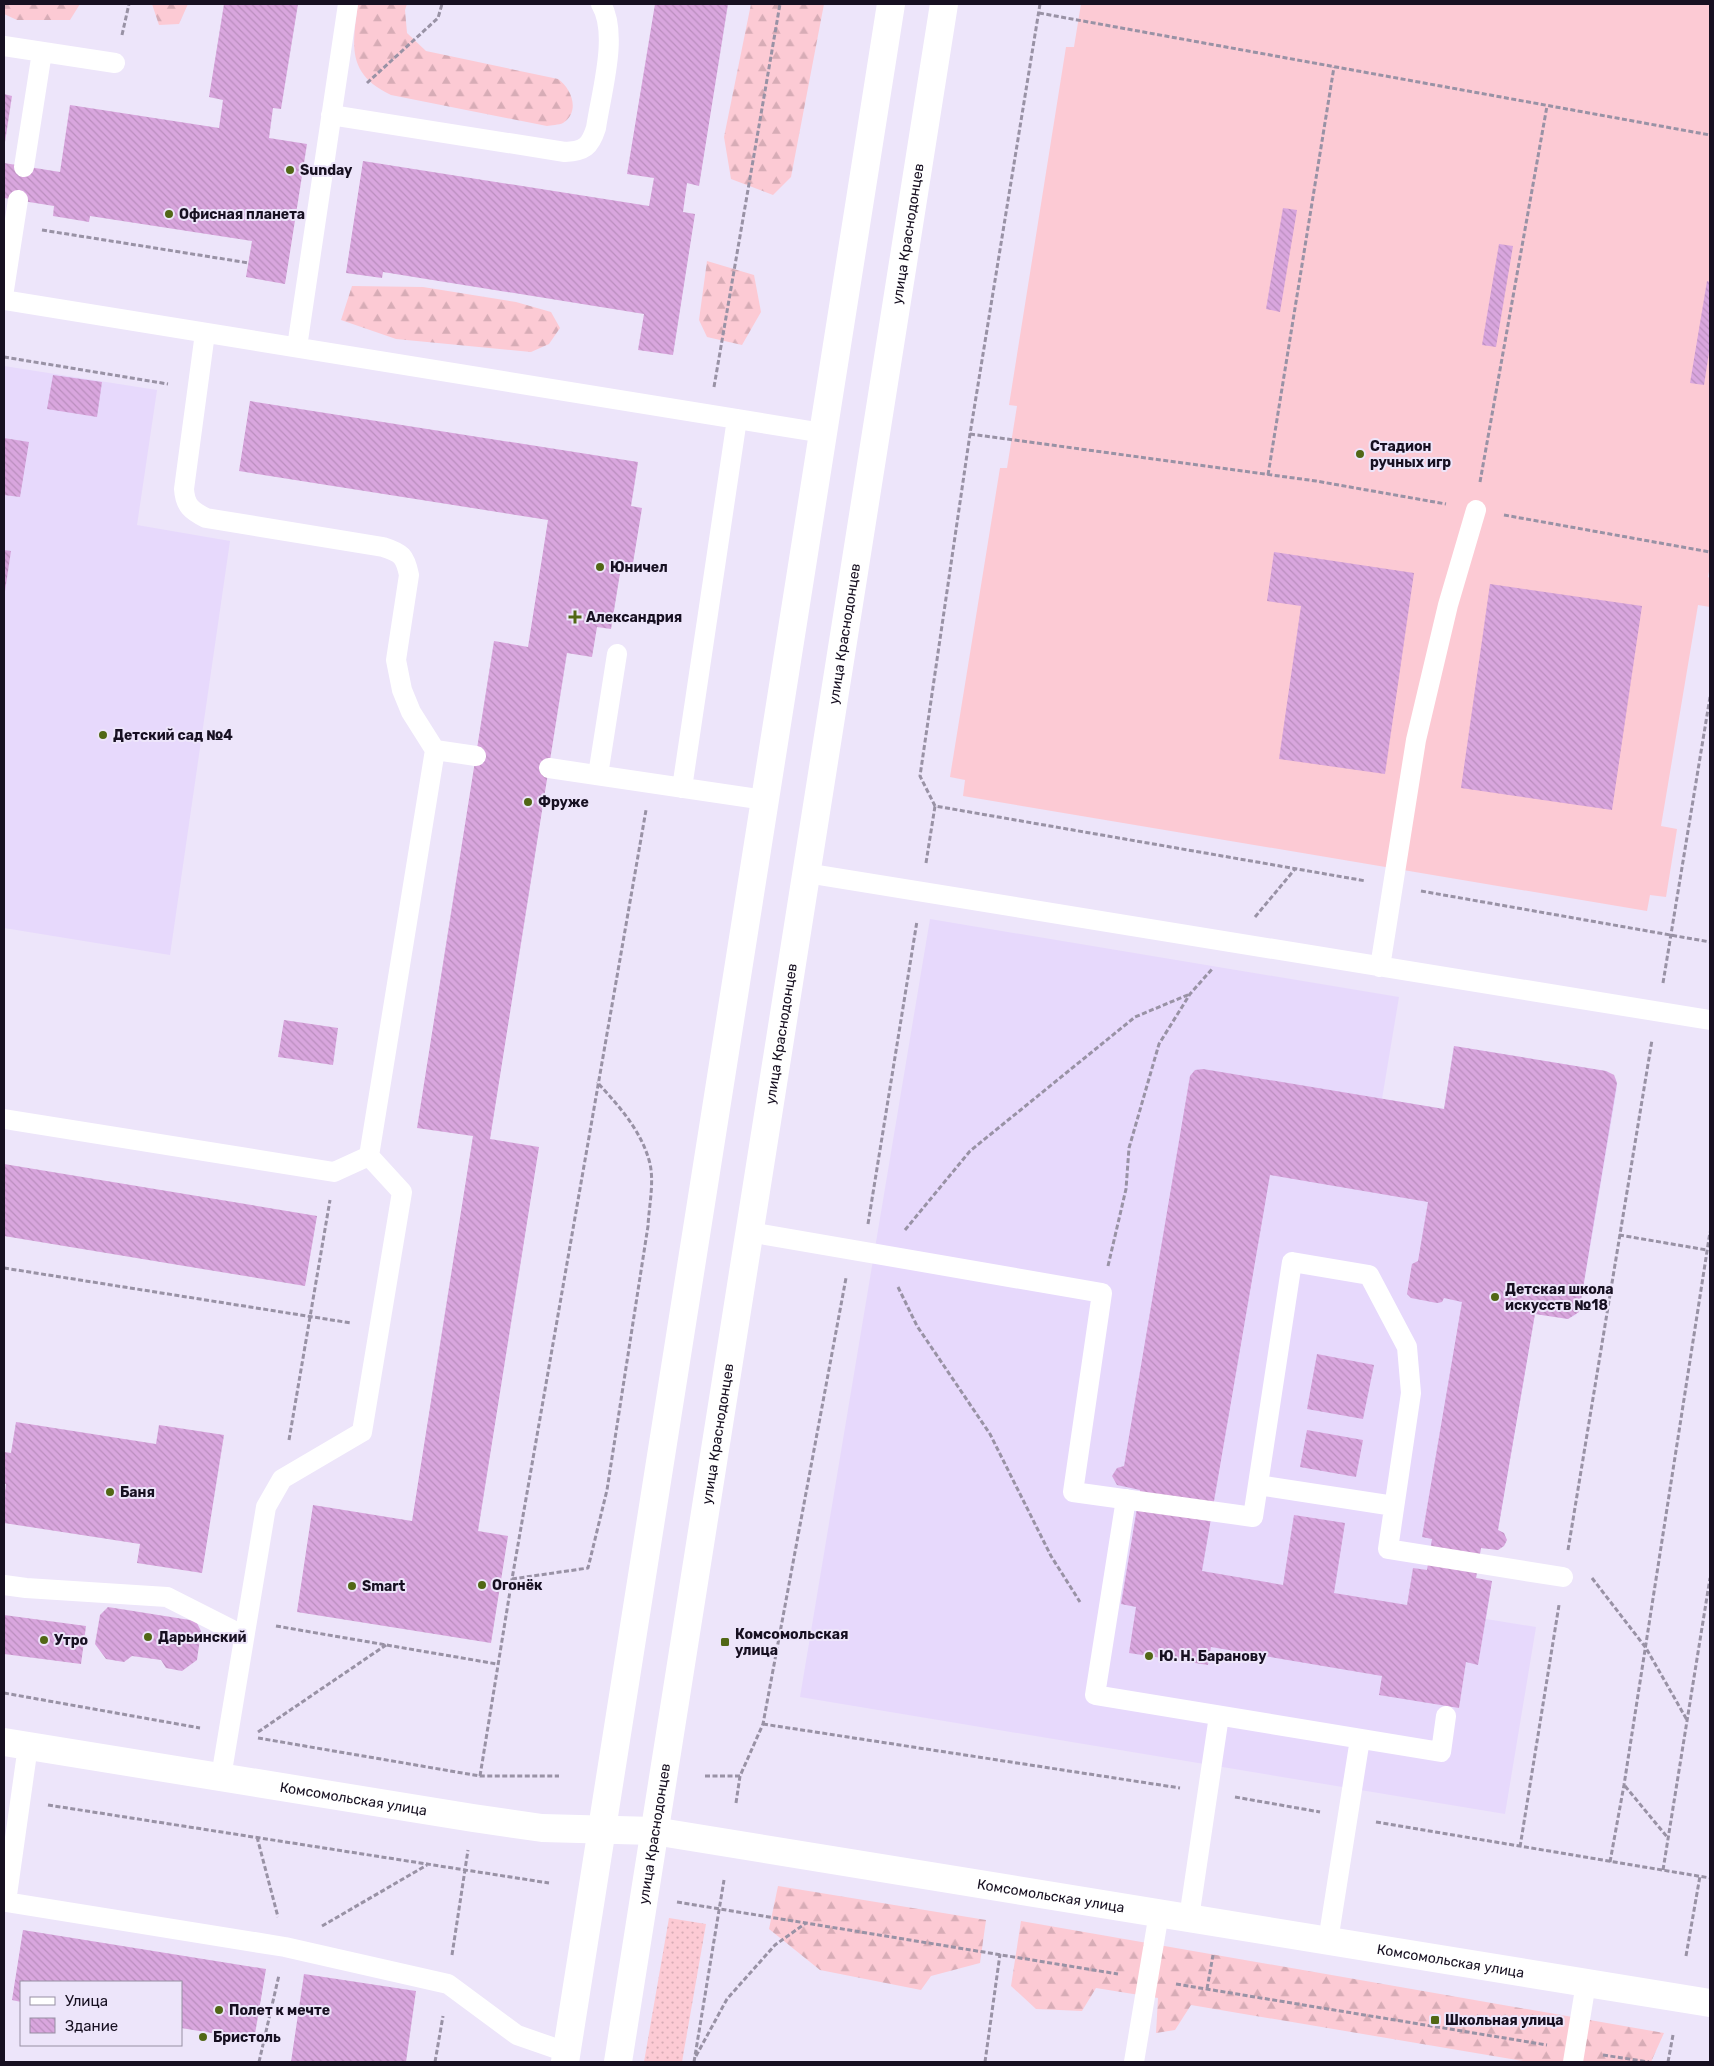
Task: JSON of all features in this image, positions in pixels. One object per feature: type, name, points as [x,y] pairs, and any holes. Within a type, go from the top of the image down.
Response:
[{"type":"main road","points":[[565,2057],[603,1830],[891,4]]},
{"type":"main road","name":"улица Краснодонцев","points":[[618,2062],[944,4]]},
{"type":"main road","name":"Комсомольская улица","points":[[16,1744],[542,1828],[654,1831],[1710,2003]]},
{"type":"lane","points":[[297,347],[348,4]]},
{"type":"lane","points":[[331,115],[564,152],[576,152],[586,147],[592,140],[610,42],[606,13],[601,4]]},
{"type":"lane","points":[[4,46],[115,63]]},
{"type":"lane","points":[[24,167],[42,52]]},
{"type":"lane","points":[[4,290],[18,200]]},
{"type":"lane","points":[[4,300],[823,433]]},
{"type":"lane","points":[[206,332],[184,489],[188,506],[195,513],[206,518],[384,547],[398,552],[406,562],[409,575],[396,660],[402,690],[411,712],[435,750],[370,1156]]},
{"type":"lane","points":[[682,788],[737,419]]},
{"type":"lane","points":[[1380,966],[1416,740],[1448,604],[1476,510]]},
{"type":"lane","points":[[598,775],[617,654]]},
{"type":"lane","points":[[435,750],[476,756]]},
{"type":"lane","points":[[549,768],[765,800]]},
{"type":"lane","points":[[806,873],[1710,1020]]},
{"type":"lane","points":[[4,1119],[334,1172],[370,1156]]},
{"type":"lane","points":[[221,1778],[266,1507],[282,1479],[362,1432],[402,1192],[370,1156]]},
{"type":"lane","points":[[749,1232],[1102,1293],[1073,1492],[1253,1517],[1292,1262],[1369,1275],[1407,1347],[1411,1393],[1388,1549],[1563,1576]]},
{"type":"lane","points":[[1258,1485],[1394,1506]]},
{"type":"lane","points":[[1126,1499],[1095,1695],[1441,1752],[1446,1716]]},
{"type":"lane","points":[[4,1585],[167,1597],[246,1628]]},
{"type":"lane","points":[[1189,1918],[1220,1716]]},
{"type":"lane","points":[[1328,1941],[1360,1739]]},
{"type":"lane","points":[[16,1744],[20,1801],[6,1902],[285,1946],[448,1984],[518,2035],[565,2057]]},
{"type":"lane","points":[[1134,2062],[1159,1913]]},
{"type":"lane","points":[[1573,2062],[1586,1983]]},
{"type":"path","points":[[331,115],[438,18],[442,4]]},
{"type":"path","points":[[710,415],[780,4]]},
{"type":"path","points":[[736,1803],[740,1776],[763,1724],[846,1277],[869,1220],[935,806],[920,776],[970,434],[1040,4]]},
{"type":"path","points":[[1039,14],[1710,135]]},
{"type":"path","points":[[1268,475],[1334,67]]},
{"type":"path","points":[[1476,510],[1548,106]]},
{"type":"path","points":[[14,226],[249,263]]},
{"type":"path","points":[[4,357],[197,389]]},
{"type":"path","points":[[970,434],[1268,475],[1710,552]]},
{"type":"path","points":[[1520,1847],[1649,1053],[1672,936],[1710,697]]},
{"type":"path","points":[[559,1776],[480,1776],[497,1664],[597,1082],[651,783]]},
{"type":"path","points":[[935,806],[1710,942]]},
{"type":"path","points":[[1102,1293],[1126,1189],[1129,1148],[1159,1044],[1190,994],[1295,869]]},
{"type":"path","points":[[512,1579],[588,1568],[607,1490],[648,1226],[651,1184],[649,1161],[637,1132],[622,1109],[597,1082]]},
{"type":"path","points":[[282,1479],[334,1172]]},
{"type":"path","points":[[1610,1862],[1646,1648],[1710,1232]]},
{"type":"path","points":[[1620,1235],[1707,1250]]},
{"type":"path","points":[[4,1268],[379,1327]]},
{"type":"path","points":[[1568,1548],[1574,1556]]},
{"type":"path","points":[[1586,1571],[1646,1648],[1687,1720]]},
{"type":"path","points":[[1663,1870],[1710,1578]]},
{"type":"path","points":[[246,1628],[386,1644],[497,1664]]},
{"type":"path","points":[[251,1737],[386,1644]]},
{"type":"path","points":[[705,1776],[740,1776]]},
{"type":"path","points":[[1624,1785],[1668,1838]]},
{"type":"path","points":[[20,1801],[549,1883]]},
{"type":"path","points":[[257,1838],[285,1946]]},
{"type":"path","points":[[435,2062],[469,1845]]},
{"type":"path","points":[[1686,1956],[1700,1876]]},
{"type":"path","points":[[694,2060],[724,1880]]},
{"type":"path","points":[[694,2060],[727,1999],[775,1945],[806,1923]]},
{"type":"path","points":[[1207,1989],[1214,1950]]},
{"type":"path","points":[[985,2062],[1000,1954]]},
{"type":"path","points":[[1668,2062],[1673,2035]]},
{"type":"shaded area","name":"Детский сад №4","points":[[4,366],[157,390],[137,525],[230,541],[170,955],[4,928]]},
{"type":"shaded area","points":[[930,919],[1399,997],[1382,1099],[1444,1109],[1454,1046],[1606,1071],[1614,1075],[1617,1088],[1580,1308],[1576,1315],[1568,1319],[1535,1314],[1498,1530],[1504,1533],[1506,1543],[1498,1550],[1481,1548],[1476,1578],[1492,1581],[1486,1619],[1536,1627],[1505,1814],[800,1697]]},
{"type":"green space","points":[[4,4],[80,4],[70,20],[17,20],[4,14]]},
{"type":"green space","points":[[152,4],[188,4],[179,24],[159,25]]},
{"type":"green space","points":[[358,4],[407,4],[405,10],[407,33],[426,51],[558,79],[570,94],[573,106],[572,112],[563,123],[547,126],[391,95],[366,78],[356,58],[354,33]]},
{"type":"green space","points":[[751,4],[824,4],[791,177],[773,195],[731,179],[724,137]]},
{"type":"green space","name":"Стадион ручных игр","points":[[1081,4],[1710,4],[1710,566],[1708,577],[1710,578],[1710,607],[1698,605],[1661,826],[1677,829],[1666,897],[1650,895],[1647,911],[963,796],[965,780],[950,777],[1000,468],[1007,468],[1017,406],[1009,405],[1066,47],[1074,47]]},
{"type":"green space","points":[[707,261],[754,275],[761,312],[742,345],[707,337],[699,320]]},
{"type":"green space","points":[[352,286],[423,287],[516,302],[551,312],[560,328],[549,344],[531,352],[396,339],[341,320]]},
{"type":"green space","points":[[778,1886],[986,1920],[980,1963],[931,1976],[921,1990],[820,1970],[769,1929]]},
{"type":"green space","points":[[669,1918],[706,1924],[682,2062],[644,2062]]},
{"type":"green space","points":[[1021,1921],[1664,2033],[1651,2062],[1529,2062],[1191,2005],[1175,2030],[1156,2033],[1158,1998],[1096,1988],[1082,2011],[1036,2009],[1011,1986]]},
{"type":"building","points":[[224,4],[298,4],[281,109],[273,108],[269,138],[307,144],[285,284],[246,277],[252,241],[90,216],[89,222],[53,216],[54,206],[4,198],[4,163],[60,172],[70,105],[219,128],[223,100],[209,97]]},
{"type":"building","points":[[655,4],[728,4],[699,186],[687,183],[683,212],[695,214],[673,355],[638,350],[644,314],[383,272],[382,278],[346,273],[363,161],[649,206],[654,178],[627,174]]},
{"type":"building","points":[[4,94],[12,96],[5,142],[4,142]]},
{"type":"building","points":[[1283,208],[1297,210],[1280,312],[1266,309]]},
{"type":"building","points":[[1499,244],[1513,246],[1496,347],[1482,345]]},
{"type":"building","points":[[1707,281],[1710,282],[1710,346],[1704,385],[1690,383]]},
{"type":"building","points":[[53,375],[102,382],[97,417],[47,409]]},
{"type":"building","points":[[250,401],[638,462],[631,506],[642,508],[632,569],[621,567],[611,629],[597,627],[592,657],[567,653],[490,1139],[539,1147],[478,1531],[508,1536],[491,1643],[297,1612],[313,1505],[412,1521],[473,1136],[417,1128],[494,641],[528,647],[548,520],[239,471]]},
{"type":"building","points":[[4,438],[29,442],[20,497],[4,495]]},
{"type":"building","points":[[4,550],[11,551],[5,591],[4,591]]},
{"type":"building","points":[[1274,552],[1414,573],[1385,774],[1279,759],[1301,606],[1267,601]]},
{"type":"building","points":[[1490,584],[1642,606],[1612,810],[1461,788]]},
{"type":"building","points":[[284,1020],[338,1028],[333,1065],[278,1057]]},
{"type":"building","points":[[1454,1046],[1606,1071],[1614,1075],[1617,1083],[1579,1312],[1568,1319],[1535,1314],[1498,1530],[1504,1533],[1507,1540],[1504,1546],[1498,1550],[1481,1548],[1476,1578],[1492,1581],[1478,1665],[1466,1662],[1459,1708],[1379,1695],[1382,1676],[1211,1647],[1208,1665],[1129,1653],[1136,1607],[1121,1604],[1140,1490],[1117,1485],[1112,1476],[1117,1468],[1124,1466],[1190,1076],[1195,1070],[1203,1069],[1444,1109]],"holes":[[[1270,1175],[1428,1202],[1418,1261],[1412,1264],[1407,1294],[1411,1298],[1437,1303],[1442,1302],[1444,1298],[1462,1302],[1422,1537],[1432,1539],[1427,1570],[1413,1568],[1407,1605],[1334,1593],[1345,1523],[1294,1515],[1283,1585],[1202,1571]]]},
{"type":"building","points":[[4,1164],[317,1216],[305,1286],[4,1236]]},
{"type":"building","points":[[1317,1354],[1374,1365],[1363,1419],[1307,1409]]},
{"type":"building","name":"Баня","points":[[16,1422],[156,1444],[159,1425],[224,1435],[202,1573],[137,1563],[140,1544],[4,1523],[6,1484],[4,1484],[4,1452],[11,1453]]},
{"type":"building","points":[[1307,1430],[1363,1440],[1356,1477],[1300,1467]]},
{"type":"building","name":"Дарьинский","points":[[108,1607],[196,1621],[201,1631],[197,1660],[182,1671],[166,1668],[161,1660],[132,1656],[124,1662],[106,1659],[95,1644],[100,1615]]},
{"type":"building","name":"Утро","points":[[4,1615],[86,1626],[81,1664],[4,1654]]},
{"type":"building","points":[[23,1930],[266,1969],[254,2040],[182,2028],[182,1981],[20,1981],[20,2002],[12,2000]]},
{"type":"building","points":[[304,1974],[416,1991],[406,2062],[291,2062]]},
{"type":"place","name":"Sunday","points":[[290,170]]},
{"type":"place","name":"Офисная планета","points":[[169,214]]},
{"type":"place","name":"Стадион ручных игр","points":[[1360,454]]},
{"type":"place","name":"Юничел","points":[[600,567]]},
{"type":"place","name":"Александрия","points":[[575,617]]},
{"type":"place","name":"Детский сад №4","points":[[103,735]]},
{"type":"place","name":"Фруже","points":[[528,802]]},
{"type":"place","name":"Детская школа искусств №18","points":[[1495,1297]]},
{"type":"place","name":"Баня","points":[[110,1492]]},
{"type":"place","name":"Огонёк","points":[[482,1585]]},
{"type":"place","name":"Smart","points":[[352,1586]]},
{"type":"place","name":"Дарьинский","points":[[148,1637]]},
{"type":"place","name":"Утро","points":[[44,1640]]},
{"type":"place","name":"Комсомольская улица","points":[[725,1642]]},
{"type":"place","name":"Ю. Н. Баранову","points":[[1149,1656]]},
{"type":"place","name":"Полет к мечте","points":[[219,2010]]},
{"type":"place","name":"Школьная улица","points":[[1435,2020]]},
{"type":"place","name":"Бристоль","points":[[203,2037]]}]
